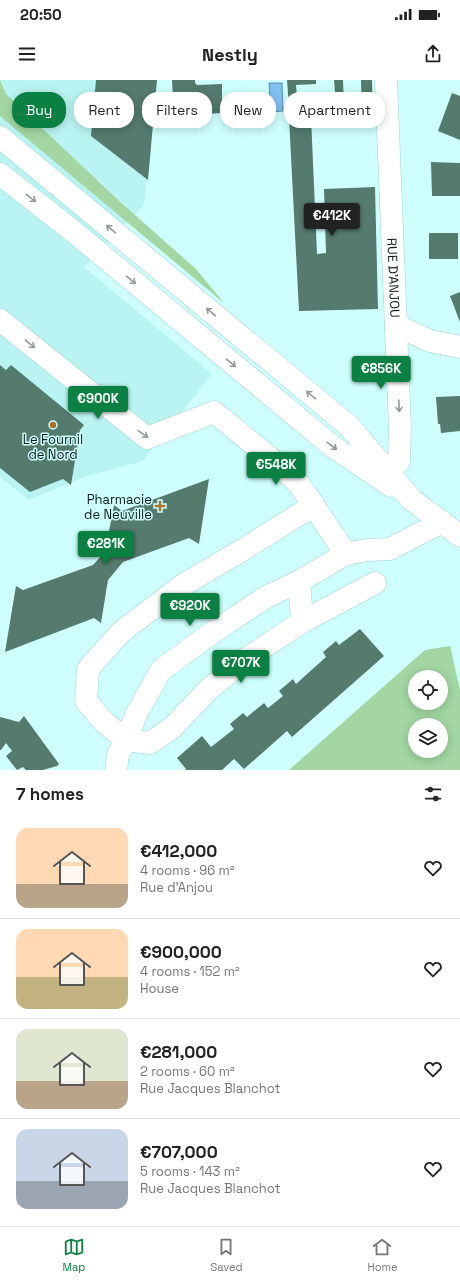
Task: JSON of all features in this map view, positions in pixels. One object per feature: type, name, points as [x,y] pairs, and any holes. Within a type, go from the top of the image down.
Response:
[{"type":"street","name":"RUE D'ANJOU","points":[[386,80],[400,428],[399,461],[388,471]]},
{"type":"street","points":[[0,137],[349,426],[412,500]]},
{"type":"street","points":[[0,174],[74,232],[332,446],[412,500],[460,536]]},
{"type":"street","points":[[0,320],[148,438],[214,412],[274,461],[299,484],[346,554]]},
{"type":"street","points":[[396,325],[430,341],[460,347]]},
{"type":"street","points":[[314,505],[183,585],[121,632],[88,669],[86,701],[104,722],[126,740],[150,742],[172,728],[209,689],[247,658],[302,622],[375,583]]},
{"type":"street","points":[[116,770],[118,754],[126,740],[136,715],[161,670],[213,632],[266,597],[298,582],[346,554],[367,550],[390,549],[442,522]]},
{"type":"street","points":[[298,582],[302,622]]},
{"type":"shaded area","points":[[0,80],[157,80],[156,92],[142,92],[142,128],[152,128],[144,205],[84,267],[212,374],[143,461],[84,477],[29,500],[0,477]]},
{"type":"shaded area","points":[[269,83],[282,83],[283,111],[276,112],[276,92],[270,92]]},
{"type":"green space","points":[[0,80],[6,94],[12,100],[12,126],[0,116]]},
{"type":"green space","points":[[14,128],[42,128],[118,200],[196,269],[224,303]]},
{"type":"green space","points":[[450,646],[460,690],[460,770],[289,770],[425,650]]},
{"type":"building","points":[[96,80],[157,80],[156,92],[142,92],[142,128],[153,128],[148,180],[91,136],[92,128],[134,128],[134,92],[95,92]]},
{"type":"building","points":[[172,80],[195,80],[197,85],[222,84],[222,92],[220,92],[220,113],[212,114],[212,92],[173,92]]},
{"type":"building","points":[[287,80],[316,80],[316,84],[296,85],[297,92],[288,92]]},
{"type":"building","points":[[334,80],[343,80],[343,92],[335,92]]},
{"type":"building","points":[[361,80],[372,80],[372,92],[361,92]]},
{"type":"building","points":[[452,93],[460,96],[460,140],[438,131]]},
{"type":"building","points":[[290,128],[311,128],[317,254],[326,253],[324,189],[375,187],[378,309],[299,311]]},
{"type":"building","points":[[431,162],[460,163],[460,196],[432,196]]},
{"type":"building","points":[[429,233],[458,233],[458,259],[429,259]]},
{"type":"building","points":[[460,292],[460,322],[450,296]]},
{"type":"building","points":[[0,365],[6,370],[11,365],[84,425],[80,430],[71,485],[63,479],[30,492],[0,468]]},
{"type":"building","points":[[460,396],[460,431],[441,433],[440,424],[438,424],[436,397]]},
{"type":"building","points":[[209,479],[199,544],[189,538],[123,562],[108,580],[101,623],[94,618],[5,652],[16,586],[23,590],[93,565],[105,552],[114,505],[122,511]]},
{"type":"building","points":[[360,629],[384,656],[292,737],[287,731],[244,769],[234,759],[222,770],[185,770],[186,769],[177,758],[202,736],[211,747],[234,729],[230,724],[243,713],[247,717],[264,703],[268,708],[283,696],[279,691],[293,679],[296,684],[326,657],[323,652],[336,641],[339,645]]},
{"type":"building","points":[[24,716],[59,764],[57,766],[43,770],[26,770],[23,767],[17,770],[6,756],[12,751],[6,743],[0,750],[0,717],[19,722]]},
{"type":"place","name":"Le Fournil de Nord","points":[[53,425]]},
{"type":"place","name":"Pharmacie de Neuville","points":[[160,506]]}]
